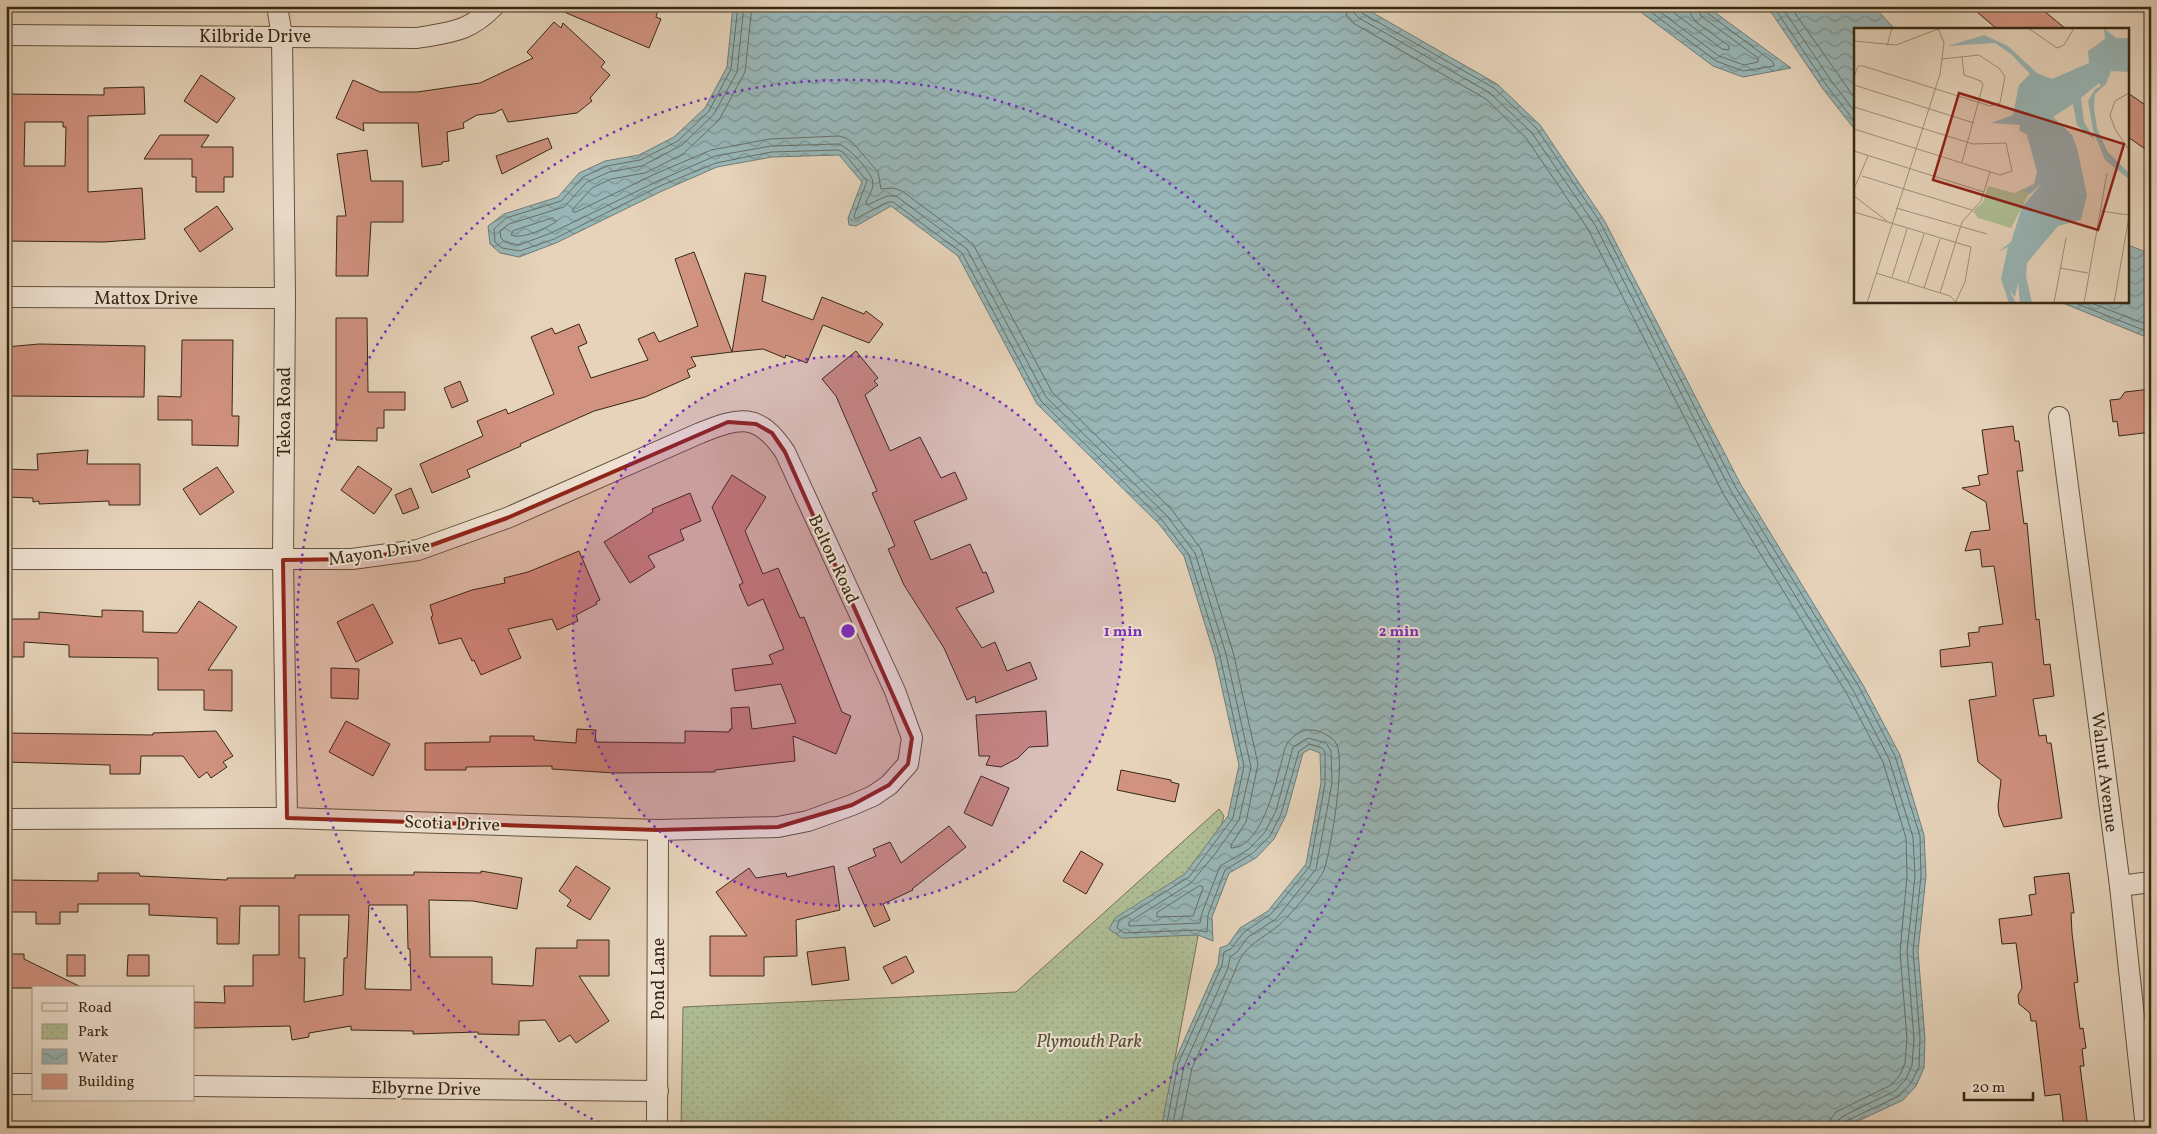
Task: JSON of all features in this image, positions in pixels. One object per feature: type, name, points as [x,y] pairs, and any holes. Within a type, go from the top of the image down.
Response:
[{"type":"street","name":"Tekoa Road","points":[[277,6],[282,36],[285,298],[283,560],[287,818]]},
{"type":"street","name":"Kilbride Drive","points":[[6,35],[417,38],[458,31],[482,18],[494,6]]},
{"type":"street","name":"Mattox Drive","points":[[6,297],[285,298]]},
{"type":"street","name":"Walnut Avenue","points":[[2059,417],[2120,886],[2146,1128]]},
{"type":"street","name":"Mayon Drive","points":[[6,559],[352,559],[418,550],[507,518],[728,422],[743,421],[756,424]]},
{"type":"street","name":"Belton Road","points":[[756,424],[772,433],[785,452],[895,691],[912,738],[908,764],[889,785]]},
{"type":"street","name":"Scotia Drive","points":[[6,819],[287,818],[658,830],[778,827],[808,820],[852,805],[889,785]]},
{"type":"street","name":"Pond Lane","points":[[657,1128],[658,830]]},
{"type":"street","points":[[2120,886],[2151,882]]},
{"type":"street","points":[[6,1084],[32,1084]]},
{"type":"street","name":"Elbyrne Drive","points":[[195,1086],[658,1091]]},
{"type":"highlighted area","points":[[728,422],[756,424],[772,433],[785,452],[912,738],[908,764],[889,785],[852,805],[778,827],[658,830],[287,818],[283,560],[352,559],[418,550],[507,518]]},
{"type":"green space","name":"Plymouth Park","points":[[1219,809],[1224,816],[1211,867],[1162,1128],[681,1128],[683,1007],[1016,992]]},
{"type":"water","points":[[733,6],[1361,6],[1497,84],[1540,125],[1604,220],[1741,485],[1863,685],[1900,755],[1924,835],[1926,876],[1918,951],[1925,1039],[1924,1068],[1916,1086],[1903,1100],[1843,1128],[1161,1128],[1174,1063],[1218,964],[1220,948],[1228,945],[1240,928],[1268,911],[1306,864],[1321,783],[1320,753],[1310,749],[1303,753],[1286,815],[1274,839],[1256,858],[1229,873],[1212,917],[1213,941],[1198,935],[1122,938],[1109,929],[1115,918],[1185,874],[1228,816],[1239,765],[1215,657],[1184,556],[1159,524],[1037,404],[958,256],[891,206],[856,226],[849,225],[848,218],[862,182],[839,155],[772,157],[717,167],[662,191],[556,243],[519,257],[500,253],[490,244],[488,226],[504,214],[558,197],[579,173],[605,161],[639,155],[674,137],[705,108],[727,67]]},
{"type":"water","points":[[1637,6],[1706,6],[1791,68],[1743,77],[1713,66],[1642,13]]},
{"type":"water","points":[[1767,6],[1873,6],[1894,28],[1854,28],[1854,128],[1823,89]]},
{"type":"water","points":[[2130,246],[2151,254],[2151,339],[2060,302],[2130,302]]},
{"type":"building","points":[[550,6],[659,6],[656,17],[661,19],[649,48]]},
{"type":"building","points":[[1970,6],[2038,6],[2065,28],[1996,28]]},
{"type":"building","points":[[554,22],[561,28],[563,23],[605,62],[601,67],[610,75],[590,98],[592,101],[577,113],[508,122],[502,109],[494,113],[477,115],[463,123],[464,128],[447,132],[449,161],[422,167],[418,123],[363,123],[364,131],[336,118],[353,80],[380,92],[417,92],[480,83],[533,58],[527,52]]},
{"type":"building","points":[[201,75],[235,98],[217,123],[184,101]]},
{"type":"building","points":[[144,87],[145,114],[88,116],[88,192],[142,188],[145,239],[104,242],[6,241],[6,94],[104,95],[104,88]],"holes":[[[25,122],[63,122],[63,127],[66,127],[65,166],[24,166]]]},
{"type":"building","points":[[2130,94],[2151,109],[2151,153],[2130,138]]},
{"type":"building","points":[[160,135],[209,135],[201,147],[233,147],[233,177],[224,177],[224,192],[196,192],[196,177],[192,177],[192,159],[144,159]]},
{"type":"building","points":[[548,138],[552,148],[502,174],[496,156]]},
{"type":"building","points":[[367,150],[371,181],[403,181],[403,222],[371,222],[368,276],[336,276],[337,216],[346,216],[337,154]]},
{"type":"building","points":[[217,206],[233,229],[200,252],[184,229]]},
{"type":"building","points":[[694,252],[732,352],[691,357],[696,366],[687,370],[690,377],[645,397],[594,411],[520,444],[521,446],[467,470],[470,477],[432,493],[420,464],[483,436],[477,421],[506,409],[508,414],[554,394],[531,337],[552,328],[555,334],[579,324],[587,343],[578,347],[591,378],[648,360],[638,339],[654,332],[659,342],[698,326],[675,259]]},
{"type":"building","points":[[745,273],[766,276],[762,301],[813,320],[822,297],[864,314],[866,311],[883,324],[869,343],[823,325],[807,363],[786,355],[785,358],[763,349],[732,352]]},
{"type":"building","points":[[336,318],[367,318],[368,392],[405,392],[405,410],[384,410],[384,428],[377,428],[377,441],[336,440]]},
{"type":"building","points":[[182,340],[233,340],[232,416],[239,416],[238,446],[192,445],[192,420],[158,420],[158,396],[181,397]]},
{"type":"building","points":[[39,344],[145,346],[144,397],[9,396],[9,374],[6,374],[6,347]]},
{"type":"building","points":[[856,351],[878,378],[874,381],[878,385],[865,395],[890,451],[920,437],[941,478],[955,472],[967,499],[914,521],[931,560],[970,544],[983,573],[986,572],[994,592],[956,608],[982,648],[995,642],[1007,671],[1030,662],[1037,679],[976,703],[975,696],[967,700],[944,648],[904,585],[888,549],[895,546],[872,493],[877,491],[836,396],[822,379]]},
{"type":"building","points":[[460,381],[468,401],[452,408],[444,388]]},
{"type":"building","points":[[2151,389],[2151,432],[2119,436],[2117,421],[2113,422],[2110,400],[2120,399],[2125,392]]},
{"type":"building","points":[[2013,426],[2015,441],[2019,441],[2023,471],[2017,471],[2024,524],[2027,523],[2036,620],[2039,619],[2044,665],[2050,664],[2054,696],[2033,699],[2039,736],[2046,735],[2047,743],[2051,743],[2062,818],[2004,827],[1999,815],[1998,806],[2001,780],[1978,762],[1969,700],[1996,696],[1992,662],[1941,667],[1940,650],[1970,646],[1968,633],[1979,632],[1979,627],[2003,624],[1994,566],[1982,567],[1980,549],[1965,551],[1971,532],[1990,530],[1986,502],[1962,488],[1980,485],[1978,476],[1988,474],[1982,430]]},
{"type":"building","points":[[88,450],[87,464],[140,464],[140,505],[109,505],[109,501],[39,504],[39,501],[33,502],[33,498],[6,497],[6,469],[38,470],[37,454]]},
{"type":"building","points":[[358,466],[392,489],[374,514],[341,490]]},
{"type":"building","points":[[217,467],[234,492],[200,515],[183,489]]},
{"type":"building","points":[[732,475],[766,497],[745,531],[763,574],[778,568],[800,618],[804,617],[842,712],[851,716],[836,754],[793,736],[795,761],[715,770],[715,772],[615,773],[552,769],[552,766],[466,767],[466,770],[425,770],[425,743],[490,742],[490,736],[534,736],[534,740],[576,743],[577,729],[596,730],[595,742],[685,743],[685,731],[729,732],[732,729],[731,708],[749,707],[752,729],[796,723],[781,684],[735,691],[732,669],[773,664],[769,655],[784,649],[763,599],[748,606],[739,585],[743,583],[712,507]]},
{"type":"building","points":[[411,488],[419,508],[403,514],[395,495]]},
{"type":"building","points":[[690,493],[701,521],[680,530],[684,540],[648,556],[655,567],[630,583],[604,542],[653,512],[652,509]]},
{"type":"building","points":[[579,551],[600,600],[596,602],[597,604],[576,615],[578,621],[557,630],[552,619],[508,629],[521,658],[481,675],[461,638],[439,644],[431,617],[433,616],[430,605],[472,590],[505,583],[504,578],[528,572]]},
{"type":"building","points":[[199,601],[237,627],[208,670],[232,670],[232,711],[204,710],[204,690],[158,690],[158,658],[69,657],[69,645],[24,642],[24,657],[6,657],[6,619],[39,619],[39,612],[102,617],[102,610],[143,611],[143,632],[177,633]]},
{"type":"building","points":[[373,604],[393,643],[356,662],[337,622]]},
{"type":"building","points":[[331,668],[359,669],[358,699],[331,698]]},
{"type":"building","points":[[1046,711],[1048,746],[1029,747],[1018,758],[1001,767],[986,765],[990,756],[979,756],[976,715]]},
{"type":"building","points":[[346,721],[390,744],[373,776],[329,752]]},
{"type":"building","points":[[216,731],[233,756],[223,762],[227,767],[211,778],[207,772],[199,778],[183,756],[141,756],[140,774],[110,774],[110,765],[6,762],[6,733],[153,735],[153,733]]},
{"type":"building","points":[[1121,770],[1171,780],[1171,782],[1179,784],[1175,802],[1117,790]]},
{"type":"building","points":[[981,776],[1009,788],[992,826],[964,813]]},
{"type":"building","points":[[949,826],[966,847],[913,890],[883,904],[890,920],[874,927],[848,868],[876,856],[873,849],[890,842],[901,863]]},
{"type":"building","points":[[1081,851],[1103,864],[1086,894],[1063,881]]},
{"type":"building","points":[[576,866],[610,888],[590,920],[567,906],[571,900],[559,891]]},
{"type":"building","points":[[834,866],[840,910],[796,920],[797,956],[764,957],[764,976],[710,976],[710,936],[747,936],[716,892],[749,868],[756,878],[786,873],[787,877]]},
{"type":"building","points":[[481,871],[522,878],[517,909],[473,901],[429,900],[430,957],[492,957],[492,984],[533,986],[536,948],[577,948],[577,940],[609,940],[609,976],[579,976],[609,1021],[576,1043],[570,1035],[559,1042],[545,1020],[519,1021],[519,1035],[478,1034],[478,1032],[413,1034],[413,1031],[351,1030],[351,1026],[309,1033],[309,1037],[292,1040],[290,1026],[195,1028],[195,1002],[225,1003],[224,986],[253,986],[253,955],[279,955],[279,906],[240,906],[239,944],[217,944],[217,918],[149,915],[149,904],[78,904],[78,912],[60,912],[60,924],[36,924],[36,912],[6,912],[6,880],[98,881],[98,873],[139,873],[140,876],[227,880],[227,878],[295,878],[295,875],[414,875],[414,872],[481,873]],"holes":[[[369,905],[407,905],[411,990],[365,989]],[[299,915],[349,915],[347,958],[344,958],[343,995],[304,1002],[305,958],[299,958]]]},
{"type":"building","points":[[2069,873],[2074,913],[2071,913],[2072,933],[2078,982],[2074,983],[2080,1029],[2083,1028],[2086,1048],[2082,1049],[2084,1066],[2080,1066],[2088,1128],[2064,1128],[2060,1094],[2045,1096],[2036,1021],[2031,1021],[2030,1013],[2019,1004],[2018,995],[2022,988],[2016,943],[2002,944],[1999,919],[2032,915],[2029,895],[2036,894],[2034,877]]},
{"type":"building","points":[[845,947],[849,980],[812,985],[807,952]]},
{"type":"building","points":[[6,954],[24,954],[24,959],[79,986],[32,986],[32,988],[6,988]]},
{"type":"building","points":[[67,955],[85,955],[85,976],[67,976]]},
{"type":"building","points":[[128,955],[149,955],[149,976],[127,976]]},
{"type":"building","points":[[906,956],[914,972],[892,984],[883,967]]}]
